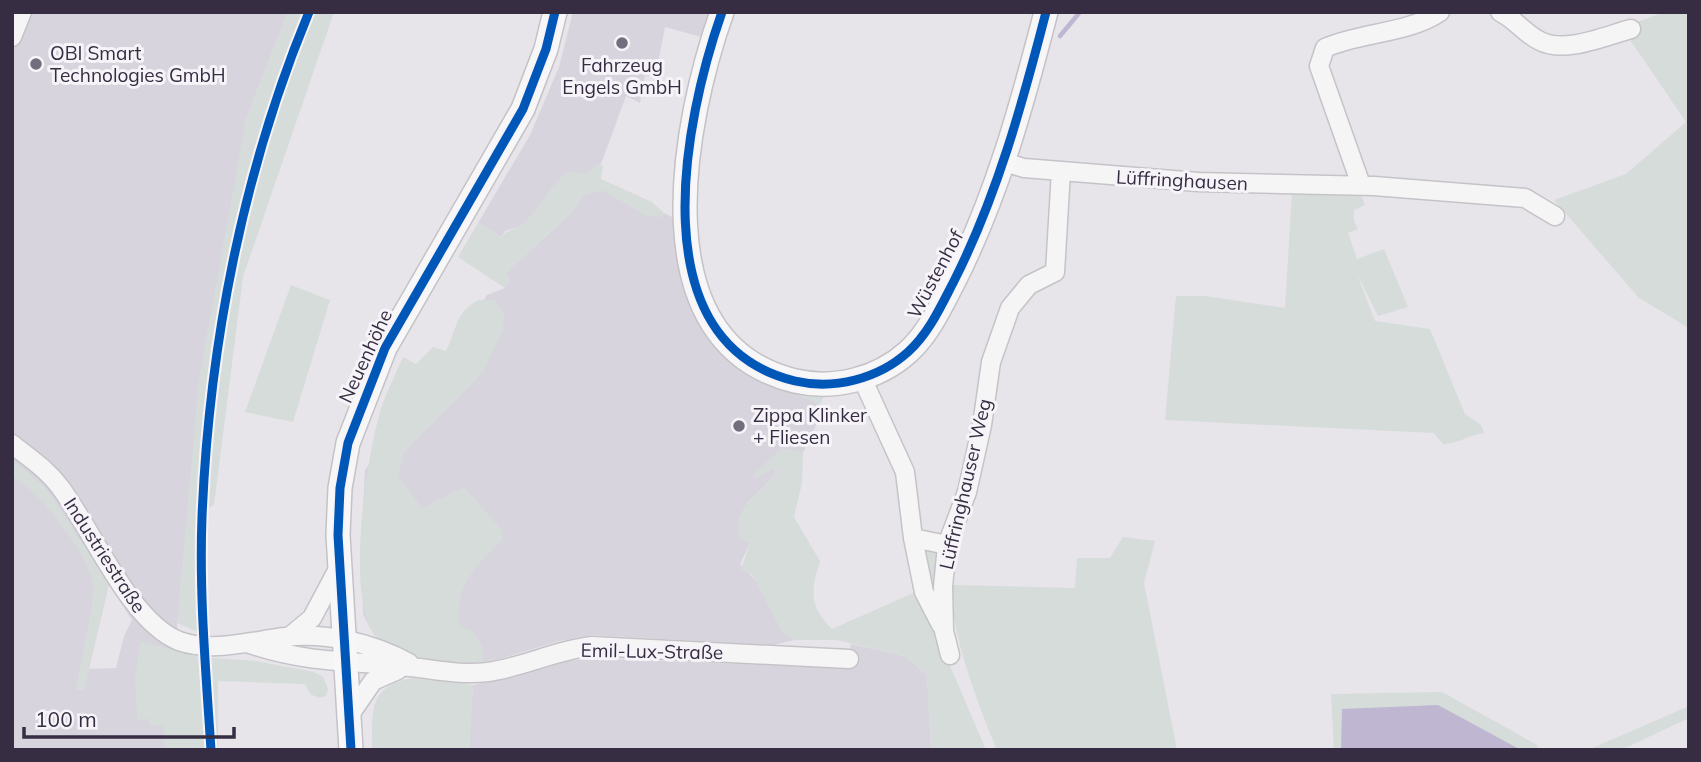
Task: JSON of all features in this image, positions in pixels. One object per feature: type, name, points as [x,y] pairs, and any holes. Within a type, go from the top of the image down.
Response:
[{"type":"main road","name":"Neuenhöhe","points":[[351,750],[339,566],[340,488],[348,443],[365,393],[403,314],[523,108],[546,49],[555,12]]},
{"type":"main road","name":"Wüstenhof","points":[[722,12],[699,87],[686,164],[685,220],[696,284],[719,330],[743,355],[766,371],[811,383],[862,378],[894,363],[927,330],[965,260],[1004,162],[1046,12]]},
{"type":"street","points":[[12,37],[22,12]]},
{"type":"street","points":[[1361,185],[1319,66],[1325,48],[1371,33],[1407,26],[1440,12]]},
{"type":"street","points":[[1500,12],[1515,19],[1540,41],[1568,45],[1631,29]]},
{"type":"street","name":"Lüffringhausen","points":[[1004,162],[1060,171],[1198,182],[1361,185],[1525,198],[1555,216]]},
{"type":"street","name":"Lüffringhauser Weg","points":[[950,654],[944,631],[943,587],[947,545],[967,492],[982,425],[990,362],[1010,308],[1029,285],[1055,272],[1060,171]]},
{"type":"street","points":[[862,378],[905,472],[913,538],[925,592],[944,631]]},
{"type":"street","name":"Industriestraße","points":[[12,445],[58,484],[129,594],[158,629],[188,643],[250,644],[289,637],[345,640]]},
{"type":"street","points":[[913,538],[947,545]]},
{"type":"street","points":[[289,637],[312,618],[339,566]]},
{"type":"street","name":"Emil-Lux-Straße","points":[[345,640],[412,668]]},
{"type":"street","name":"Industriestraße","points":[[250,644],[282,655],[346,663]]},
{"type":"street","name":"Emil-Lux-Straße","points":[[346,663],[451,674],[476,674],[592,646],[849,659]]},
{"type":"street","points":[[349,716],[373,681],[412,668]]},
{"type":"shaded area","points":[[12,12],[288,12],[246,119],[177,623],[188,750],[12,750]],"holes":[[[109,584],[132,620],[124,636],[116,668],[89,669]]]},
{"type":"shaded area","points":[[288,12],[334,12],[243,277],[214,505],[206,509],[199,503],[198,632],[177,623],[199,379],[246,119]]},
{"type":"shaded area","points":[[573,12],[714,12],[705,38],[665,27],[658,63],[653,63],[650,76],[645,76],[640,103],[626,96],[601,164],[538,207],[522,226],[505,231],[501,237],[478,223],[530,135],[559,67]]},
{"type":"shaded area","points":[[1664,12],[1689,12],[1689,328],[1639,298],[1554,200],[1626,174],[1686,122],[1622,28]]},
{"type":"shaded area","points":[[598,164],[603,166],[601,179],[652,202],[664,213],[660,217],[646,216],[602,190],[584,195],[571,213],[506,273],[510,280],[505,288],[458,257],[478,223],[501,237],[524,223],[567,172],[587,173]]},
{"type":"shaded area","points":[[602,190],[660,217],[664,213],[676,219],[683,277],[706,324],[825,392],[819,406],[824,408],[803,453],[782,449],[753,475],[756,478],[773,468],[776,474],[747,503],[750,543],[740,564],[756,581],[782,631],[794,640],[773,645],[592,635],[559,641],[496,660],[457,664],[422,657],[384,644],[370,628],[363,614],[361,545],[365,470],[438,376],[487,295],[505,288],[505,274],[571,213],[584,195]]},
{"type":"shaded area","points":[[1292,193],[1360,193],[1365,205],[1354,210],[1354,221],[1358,229],[1348,233],[1357,259],[1384,249],[1408,307],[1378,316],[1357,274],[1375,321],[1430,329],[1465,414],[1481,425],[1484,433],[1443,444],[1434,433],[1165,420],[1176,296],[1205,296],[1285,308]]},
{"type":"shaded area","points":[[291,285],[330,300],[293,422],[245,412]]},
{"type":"shaded area","points":[[479,300],[494,300],[504,312],[503,329],[483,372],[403,454],[398,476],[422,508],[464,487],[502,530],[503,539],[469,577],[461,598],[459,626],[473,631],[482,646],[483,662],[426,659],[385,645],[376,637],[367,619],[360,563],[364,496],[379,416],[403,357],[416,364],[433,347],[446,351],[461,315]]},
{"type":"shaded area","points":[[756,375],[825,392],[819,406],[753,378]]},
{"type":"shaded area","points":[[782,448],[803,453],[802,483],[794,517],[820,561],[814,597],[815,605],[824,620],[832,629],[918,591],[986,750],[931,750],[927,675],[905,656],[837,640],[794,640],[782,631],[752,575],[741,569],[750,543],[740,539],[737,529],[742,511],[776,474],[773,468],[756,478],[753,475]]},
{"type":"shaded area","points":[[12,460],[45,487],[109,583],[84,690],[76,690],[93,591],[89,570],[72,539],[48,508],[12,476]]},
{"type":"shaded area","points":[[1123,537],[1155,541],[1144,583],[1177,750],[997,750],[960,646],[952,603],[952,585],[1075,588],[1077,558],[1110,558]]},
{"type":"shaded area","points":[[922,548],[935,550],[937,554],[934,595],[929,587]]},
{"type":"shaded area","points":[[140,641],[199,657],[256,661],[314,672],[323,677],[328,689],[326,696],[319,698],[310,694],[305,684],[218,681],[218,750],[165,750],[164,725],[150,726],[149,719],[137,720],[135,679]]},
{"type":"shaded area","points":[[851,644],[905,656],[927,675],[931,750],[469,750],[473,685],[516,677],[568,661],[594,658],[813,667],[850,650]]},
{"type":"shaded area","points":[[412,678],[473,685],[469,750],[372,750],[373,712],[380,694],[397,682]]},
{"type":"shaded area","points":[[1442,692],[1537,745],[1538,750],[1334,750],[1331,694]]},
{"type":"shaded area","points":[[1438,705],[1521,750],[1341,750],[1342,709]]},
{"type":"shaded area","points":[[1689,706],[1689,718],[1621,750],[1588,750]]},
{"type":"waterway","points":[[1060,36],[1080,12]]},
{"type":"cycle path","points":[[211,750],[201,546],[212,388],[233,260],[248,196],[265,134],[309,12]]},
{"type":"cycle path","points":[[351,750],[338,535],[340,488],[348,443],[385,348],[523,109],[546,49],[555,12]]},
{"type":"cycle path","points":[[722,12],[695,110],[687,166],[685,223],[693,276],[712,322],[745,359],[795,381],[825,384],[855,380],[883,369],[908,352],[934,319],[969,249],[996,183],[1018,116],[1046,12]]},
{"type":"place","name":"Fahrzeug Engels GmbH","points":[[622,43]]},
{"type":"place","name":"OBI Smart Technologies GmbH","points":[[36,64]]},
{"type":"place","name":"Zippa Klinker + Fliesen","points":[[739,426]]}]
